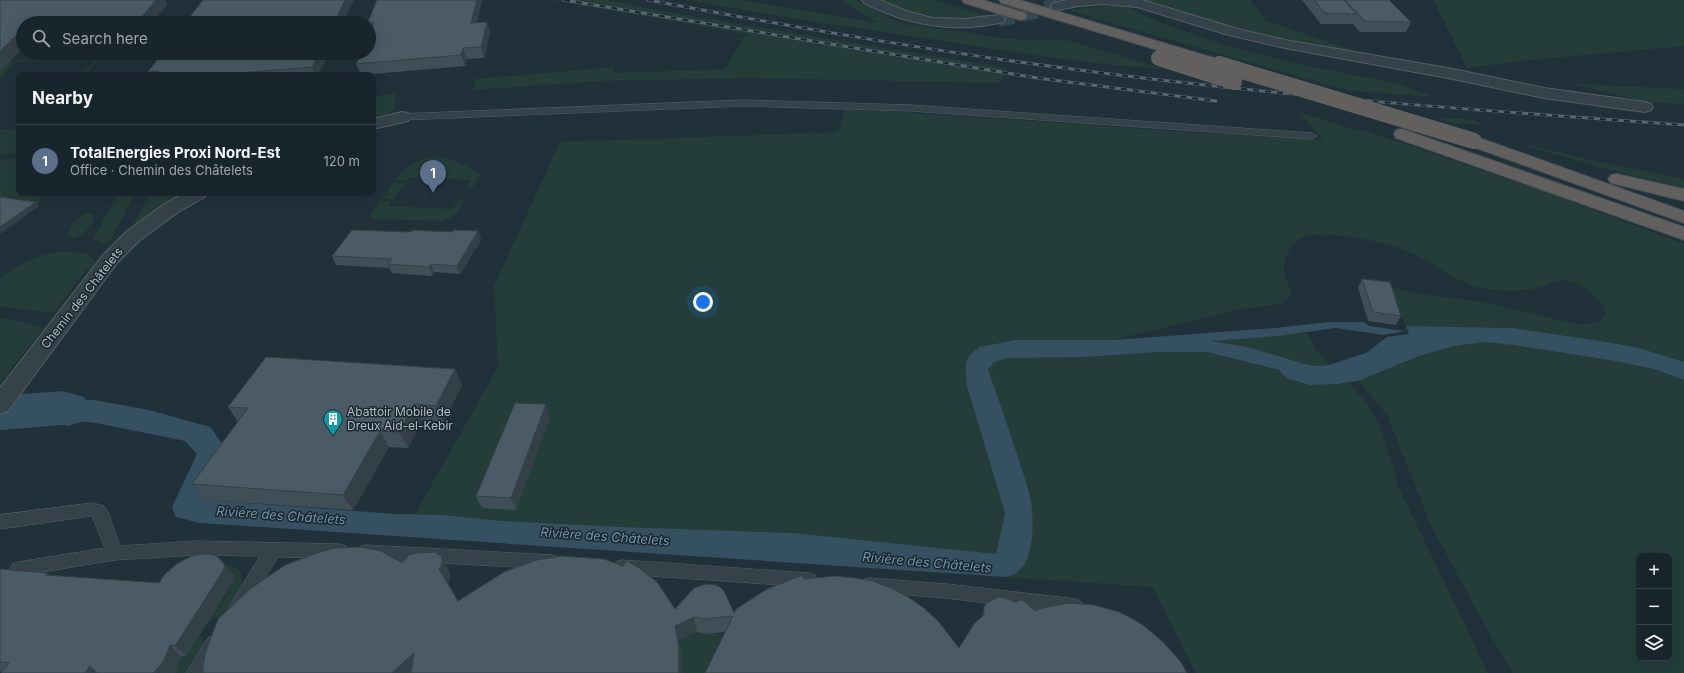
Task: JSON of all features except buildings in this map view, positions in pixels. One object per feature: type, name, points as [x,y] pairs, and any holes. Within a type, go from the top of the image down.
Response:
[{"type":"highway","points":[[970,0],[1402,134],[1684,234]]},
{"type":"highway","points":[[1006,0],[1474,140],[1627,182],[1684,195]]},
{"type":"highway","points":[[1474,140],[1684,217]]},
{"type":"street","points":[[869,0],[899,14],[921,21],[956,24],[998,19]]},
{"type":"street","points":[[1058,6],[1078,2],[1103,0],[1138,3],[1234,32],[1284,44],[1453,74],[1544,93],[1645,107]]},
{"type":"street","points":[[376,123],[402,117]]},
{"type":"street","name":"Chemin des Châtelets","points":[[2,402],[118,250],[158,217],[193,196]]},
{"type":"lane","points":[[402,117],[743,103],[911,108],[1312,136]]},
{"type":"lane","points":[[0,522],[93,509],[98,511],[102,517],[115,553]]},
{"type":"lane","points":[[18,569],[115,553],[196,548],[409,553],[567,563]]},
{"type":"lane","points":[[195,673],[273,550]]},
{"type":"lane","points":[[607,566],[820,581]]},
{"type":"lane","points":[[852,584],[947,590],[1094,610]]},
{"type":"green space","points":[[551,0],[610,0],[655,10],[1007,68],[1000,83],[750,78],[601,81],[473,90],[475,79],[614,67],[614,73],[725,69],[746,34]]},
{"type":"green space","points":[[688,0],[742,0],[878,23],[840,0],[856,0],[891,19],[904,24],[1002,38],[1027,40],[1066,40],[1163,69],[1105,64],[1017,52],[809,21]]},
{"type":"green space","points":[[877,0],[934,0],[992,17],[971,20],[923,18]]},
{"type":"green space","points":[[1136,0],[1251,0],[1266,21],[1367,55],[1295,43],[1259,35],[1224,26],[1169,8]]},
{"type":"green space","points":[[1433,0],[1684,0],[1684,46],[1529,60],[1467,68]]},
{"type":"green space","points":[[1104,6],[1124,6],[1161,23],[1228,46],[1302,65],[1398,84],[1434,97],[1350,91],[1067,10]]},
{"type":"green space","points":[[43,60],[15,62],[0,78],[0,71],[10,61]]},
{"type":"green space","points":[[95,60],[98,60],[88,72],[85,72]]},
{"type":"green space","points":[[1574,84],[1684,89],[1684,104],[1645,102]]},
{"type":"green space","points":[[396,94],[395,105],[392,112],[376,119],[376,96]]},
{"type":"green space","points":[[845,110],[886,111],[1200,133],[1285,136],[1323,141],[1299,112],[1356,130],[1366,131],[1532,187],[1684,244],[1684,362],[1639,348],[1512,328],[1406,326],[1388,287],[1420,294],[1482,302],[1576,324],[1591,324],[1600,321],[1604,316],[1604,309],[1600,302],[1585,288],[1568,281],[1557,281],[1538,288],[1525,290],[1488,289],[1460,281],[1412,253],[1376,241],[1350,237],[1311,235],[1298,240],[1287,254],[1284,272],[1290,292],[1287,300],[1282,304],[1241,309],[1113,340],[1016,340],[979,347],[980,430],[1005,513],[996,554],[794,533],[502,521],[444,515],[415,514],[498,367],[494,286],[560,142],[838,132]]},
{"type":"green space","points":[[1435,117],[1475,120],[1484,125],[1454,123]]},
{"type":"green space","points":[[16,128],[16,153],[0,155],[0,130]]},
{"type":"green space","points":[[1522,145],[1535,146],[1586,159],[1684,179],[1684,188],[1606,169]]},
{"type":"green space","points":[[433,157],[452,160],[481,174],[473,187],[467,187],[471,180],[410,177],[407,181],[395,180],[411,164]]},
{"type":"green space","points":[[16,158],[16,196],[42,196],[39,206],[0,201],[0,160]]},
{"type":"green space","points":[[394,182],[406,183],[393,199],[381,199]]},
{"type":"green space","points":[[116,196],[133,196],[109,243],[104,243],[93,239]]},
{"type":"green space","points":[[148,196],[183,196],[130,231]]},
{"type":"green space","points":[[458,200],[464,201],[454,216],[442,221],[374,219],[370,216],[380,201],[391,201],[389,206],[453,209]]},
{"type":"green space","points":[[87,212],[93,215],[94,220],[86,231],[74,239],[68,234],[72,224]]},
{"type":"green space","points":[[58,252],[88,254],[97,263],[91,270],[86,270],[56,310],[49,313],[0,306],[0,278],[27,261]]},
{"type":"green space","points":[[0,318],[23,322],[43,328],[0,383]]},
{"type":"green space","points":[[1307,333],[1316,350],[1329,365],[1304,363],[1271,353],[1208,341]]},
{"type":"green space","points":[[1485,342],[1610,360],[1654,369],[1684,380],[1684,673],[1513,673],[1493,640],[1431,526],[1387,415],[1358,381],[1419,356],[1455,346]]},
{"type":"green space","points":[[1159,352],[1207,352],[1279,371],[1286,378],[1337,384],[1349,383],[1368,405],[1379,424],[1400,490],[1488,673],[1196,673],[1153,587],[1006,577],[1011,577],[1032,517],[1031,500],[1028,486],[988,370],[994,362],[1008,358],[1086,357]]},
{"type":"green space","points":[[218,562],[238,569],[241,573],[242,579],[234,603],[225,613],[218,618],[208,621],[225,596],[233,580],[105,673]]},
{"type":"green space","points":[[698,631],[715,632],[732,644],[715,673],[682,673],[682,656],[678,640]]},
{"type":"green space","points":[[198,636],[202,637],[204,645],[186,673],[174,673],[178,656],[186,656]]},
{"type":"water","points":[[1329,322],[1364,322],[1369,326],[1404,331],[1384,335],[1336,328],[1277,336],[1211,341],[1248,347],[1305,364],[1317,366],[1329,365],[1366,353],[1387,337],[1409,334],[1406,326],[1512,328],[1639,348],[1684,362],[1684,380],[1654,369],[1610,360],[1485,342],[1455,346],[1419,356],[1358,381],[1337,384],[1310,385],[1286,378],[1279,370],[1207,352],[1159,352],[1086,357],[1008,358],[994,362],[988,370],[1026,482],[1031,501],[1033,522],[1031,546],[1028,557],[1023,566],[1016,573],[1006,577],[200,523],[176,517],[172,507],[197,454],[185,441],[96,423],[48,417],[9,417],[19,403],[48,400],[94,400],[149,410],[210,427],[224,446],[200,491],[205,500],[396,514],[444,515],[502,521],[794,533],[996,554],[1005,513],[967,386],[966,363],[969,356],[979,347],[1016,340],[1113,340],[1275,328]]},
{"type":"waterway","name":"Rivière des Châtelets","points":[[0,413],[62,408],[68,409]]},
{"type":"tunnel","points":[[998,19],[1058,6]]},
{"type":"railway","points":[[564,0],[1037,78],[1216,101]]},
{"type":"railway","points":[[648,0],[891,43],[1135,77],[1272,92],[1478,110],[1684,125]]},
{"type":"place","name":"TotalEnergies Proxi Nord-Est","points":[[433,193]]},
{"type":"place","name":"Abattoir Mobile de Dreux Aid-el-Kebir","points":[[333,436]]}]
